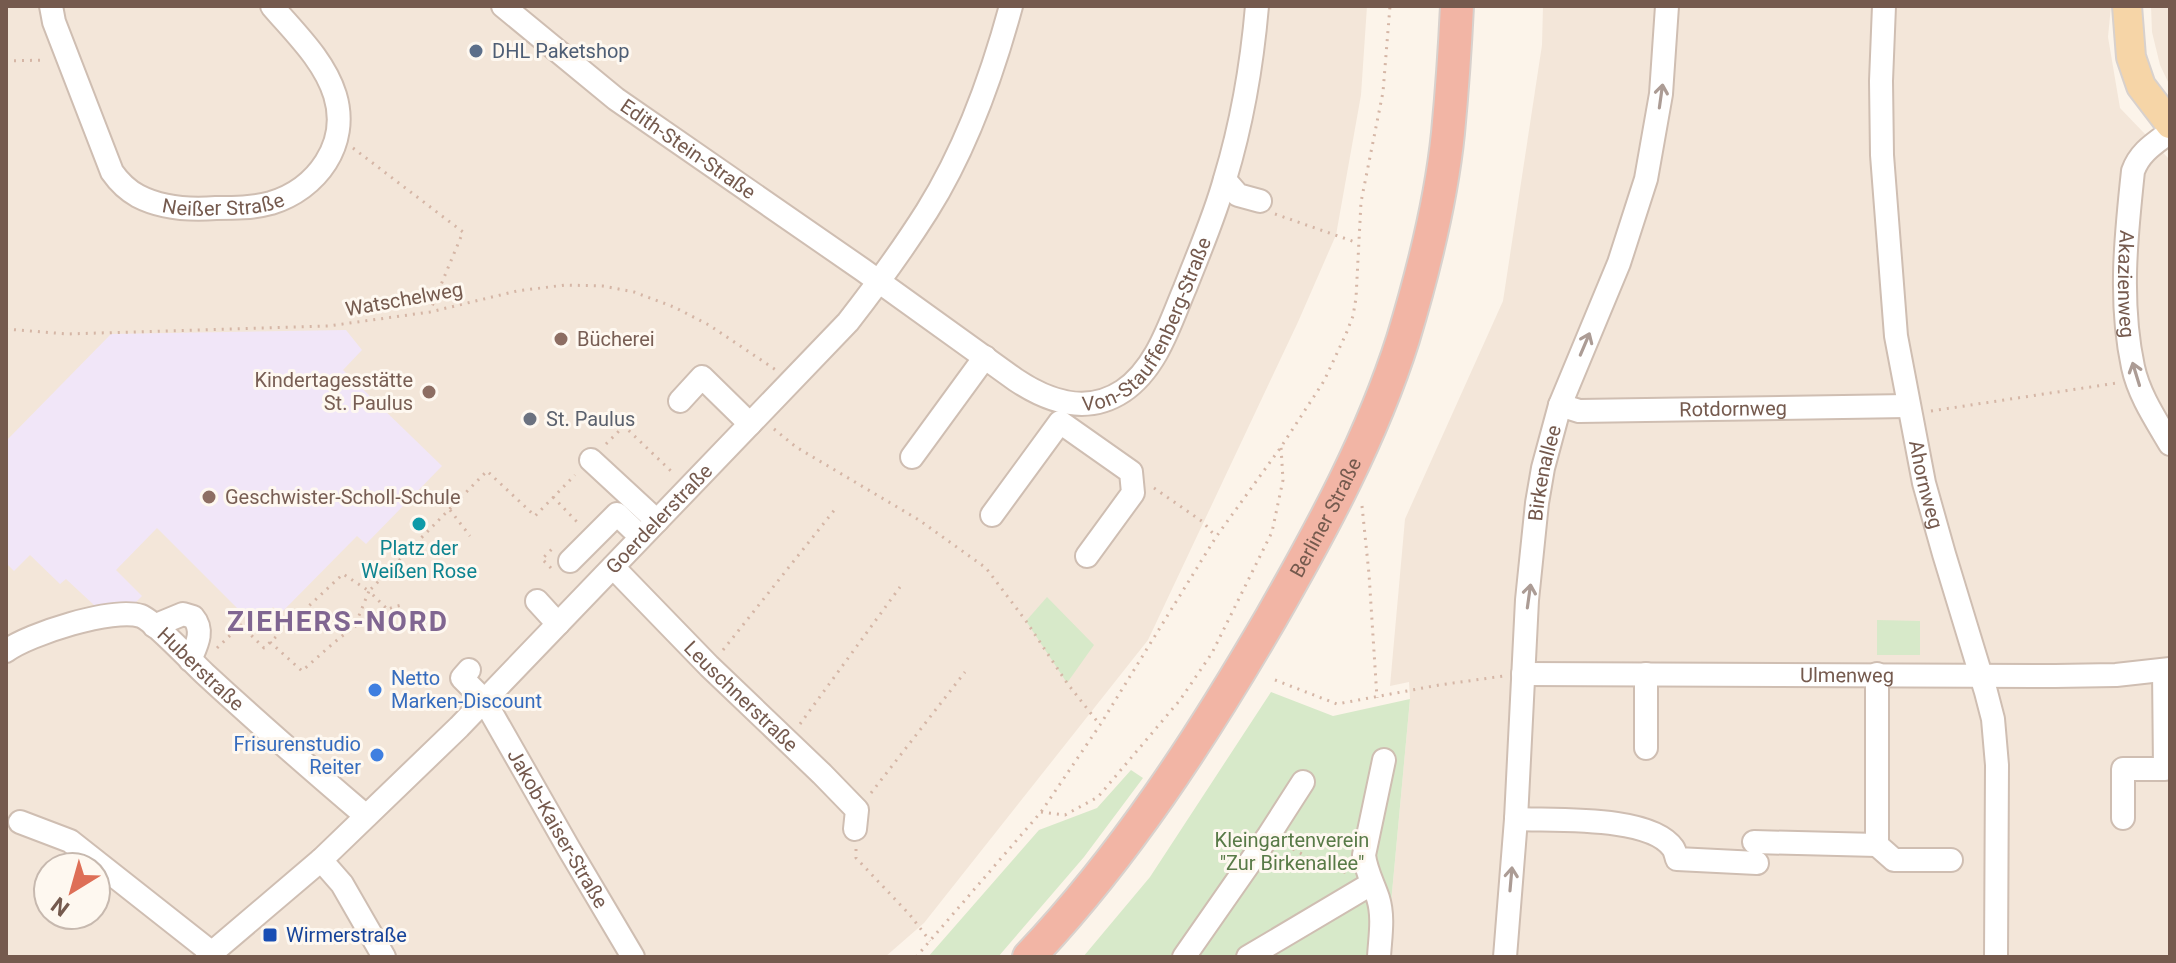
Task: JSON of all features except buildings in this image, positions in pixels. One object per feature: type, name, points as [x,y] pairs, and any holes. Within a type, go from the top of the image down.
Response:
[{"type":"highway","name":"Berliner Straße","points":[[1029,957],[1140,822],[1219,705],[1297,572],[1368,431],[1403,337],[1436,207],[1448,135],[1457,6]]},
{"type":"main road","points":[[2127,6],[2131,57],[2141,86],[2170,124]]},
{"type":"street","name":"Neißer Straße","points":[[51,6],[54,22],[112,172],[121,185],[151,202],[207,209],[269,204],[289,196],[317,175],[327,162],[337,136],[339,116],[328,77],[272,6]]},
{"type":"street","name":"Edith-Stein-Straße","points":[[503,6],[616,99],[879,281]]},
{"type":"street","name":"Goerdelerstraße","points":[[210,955],[321,860],[484,700],[848,322],[928,210],[964,140],[996,58],[1011,6]]},
{"type":"street","name":"Von-Stauffenberg-Straße","points":[[879,281],[1034,392],[1074,405],[1115,396],[1147,367],[1172,321],[1225,180],[1249,74],[1257,6]]},
{"type":"street","name":"Birkenallee","points":[[1505,957],[1516,819],[1516,674],[1537,503],[1560,405],[1619,263],[1646,179],[1661,94],[1667,6]]},
{"type":"street","name":"Ahornweg","points":[[1884,6],[1882,155],[1896,336],[1915,409],[1928,495],[1990,705],[1996,742],[1996,957]]},
{"type":"street","name":"Akazienweg","points":[[2170,132],[2144,151],[2133,171],[2124,268],[2133,367],[2149,410],[2170,444]]},
{"type":"street","points":[[1225,180],[1238,195],[1268,208]]},
{"type":"street","points":[[912,457],[985,357]]},
{"type":"street","points":[[680,401],[702,377],[750,424]]},
{"type":"street","points":[[1068,427],[1074,405]]},
{"type":"street","name":"Rotdornweg","points":[[1560,405],[1579,411],[1915,409]]},
{"type":"street","points":[[992,515],[1060,422],[1131,472],[1133,493],[1087,556]]},
{"type":"street","points":[[591,460],[649,529]]},
{"type":"street","points":[[570,561],[617,514],[649,529]]},
{"type":"street","name":"Leuschnerstraße","points":[[613,567],[720,677],[857,810],[855,829]]},
{"type":"street","points":[[537,601],[558,624]]},
{"type":"street","points":[[154,626],[183,614],[193,617],[200,628],[190,660]]},
{"type":"street","name":"Huberstraße","points":[[6,651],[15,644],[53,629],[94,618],[141,616],[366,816]]},
{"type":"street","points":[[2123,818],[2123,769],[2165,769],[2167,669]]},
{"type":"street","name":"Ulmenweg","points":[[1516,674],[2116,675],[2167,669]]},
{"type":"street","name":"Jakob-Kaiser-Straße","points":[[469,670],[462,678],[484,700],[633,957]]},
{"type":"street","points":[[1646,674],[1646,748]]},
{"type":"street","points":[[1877,674],[1877,845]]},
{"type":"street","points":[[1379,957],[1382,922],[1364,855],[1384,760]]},
{"type":"street","points":[[1184,957],[1303,782]]},
{"type":"street","points":[[1516,819],[1608,822],[1631,827],[1656,835],[1672,847],[1677,859],[1877,845],[1894,860],[1951,860]]},
{"type":"street","points":[[20,822],[70,841],[210,955]]},
{"type":"street","points":[[321,860],[342,884],[384,957]]},
{"type":"street","points":[[1248,957],[1371,884]]},
{"type":"path","points":[[916,957],[1041,812],[1100,725],[1216,537],[1324,381],[1353,316],[1361,202],[1383,92],[1390,6]]},
{"type":"path","points":[[6,61],[69,59]]},
{"type":"path","points":[[337,136],[463,232],[430,312]]},
{"type":"path","points":[[1268,208],[1358,243]]},
{"type":"path","name":"Watschelweg","points":[[6,329],[67,334],[328,326],[430,312],[517,291],[565,285],[603,286],[634,292],[674,307],[709,325],[781,373]]},
{"type":"path","points":[[1915,409],[2126,382]]},
{"type":"path","points":[[356,624],[369,591],[487,471],[535,516],[624,426],[672,472]]},
{"type":"path","points":[[775,429],[796,447],[919,520],[986,568],[1100,725]]},
{"type":"path","points":[[1041,812],[1065,815],[1098,797],[1180,700],[1212,653],[1272,532],[1283,480],[1281,447]]},
{"type":"path","points":[[1131,472],[1203,522],[1216,537]]},
{"type":"path","points":[[1361,505],[1377,698]]},
{"type":"path","name":"Leuschnerstraße","points":[[716,659],[836,508]]},
{"type":"path","points":[[450,510],[470,536]]},
{"type":"path","points":[[212,654],[241,625],[264,648],[343,574],[369,591],[387,609]]},
{"type":"path","name":"Leuschnerstraße","points":[[793,733],[900,587]]},
{"type":"path","points":[[270,642],[302,671],[356,624],[402,605]]},
{"type":"path","points":[[866,799],[965,672]]},
{"type":"path","points":[[1275,680],[1337,704],[1516,674]]},
{"type":"path","points":[[855,829],[856,858],[931,942]]},
{"type":"path","points":[[1269,835],[1325,867],[1358,875],[1371,884]]},
{"type":"shaded area","points":[[6,6],[1367,6],[1361,95],[1336,235],[1148,640],[924,923],[885,957],[6,957]]},
{"type":"shaded area","points":[[1543,6],[2111,6],[2108,37],[2120,108],[2170,160],[2170,957],[1386,957],[1410,699],[1409,682],[1390,686],[1405,519],[1503,301],[1542,45]]},
{"type":"shaded area","points":[[2151,6],[2170,6],[2170,86],[2160,65],[2152,32]]},
{"type":"shaded area","name":"Geschwister-Scholl-Schule","points":[[346,330],[362,350],[343,370],[442,466],[366,544],[357,536],[280,614],[273,607],[254,625],[157,528],[116,570],[142,596],[135,603],[94,605],[66,579],[60,584],[30,555],[14,571],[6,563],[6,441],[111,334]]},
{"type":"green space","points":[[1047,597],[1094,645],[1067,683],[1026,621]]},
{"type":"green space","points":[[1877,620],[1920,621],[1920,655],[1877,655]]},
{"type":"green space","name":"Kleingartenverein \"Zur Birkenallee\"","points":[[1271,692],[1333,716],[1410,699],[1386,957],[1083,957],[1150,877]]},
{"type":"green space","points":[[1131,770],[1143,778],[1084,857],[998,957],[928,957],[1039,830],[1097,808]]},
{"type":"place","name":"DHL Paketshop","points":[[476,51]]},
{"type":"place","name":"Bücherei","points":[[561,339]]},
{"type":"place","name":"Kindertagesstätte St. Paulus","points":[[429,392]]},
{"type":"place","name":"St. Paulus","points":[[530,419]]},
{"type":"place","name":"Geschwister-Scholl-Schule","points":[[209,497]]},
{"type":"place","name":"Platz der Weißen Rose","points":[[419,524]]},
{"type":"place","name":"Netto Marken-Discount","points":[[375,690]]},
{"type":"place","name":"Frisurenstudio Reiter","points":[[377,755]]},
{"type":"place","name":"Wirmerstraße","points":[[270,935]]},
{"type":"district","name":"ZIEHERS-NORD","points":[[338,621]]}]
